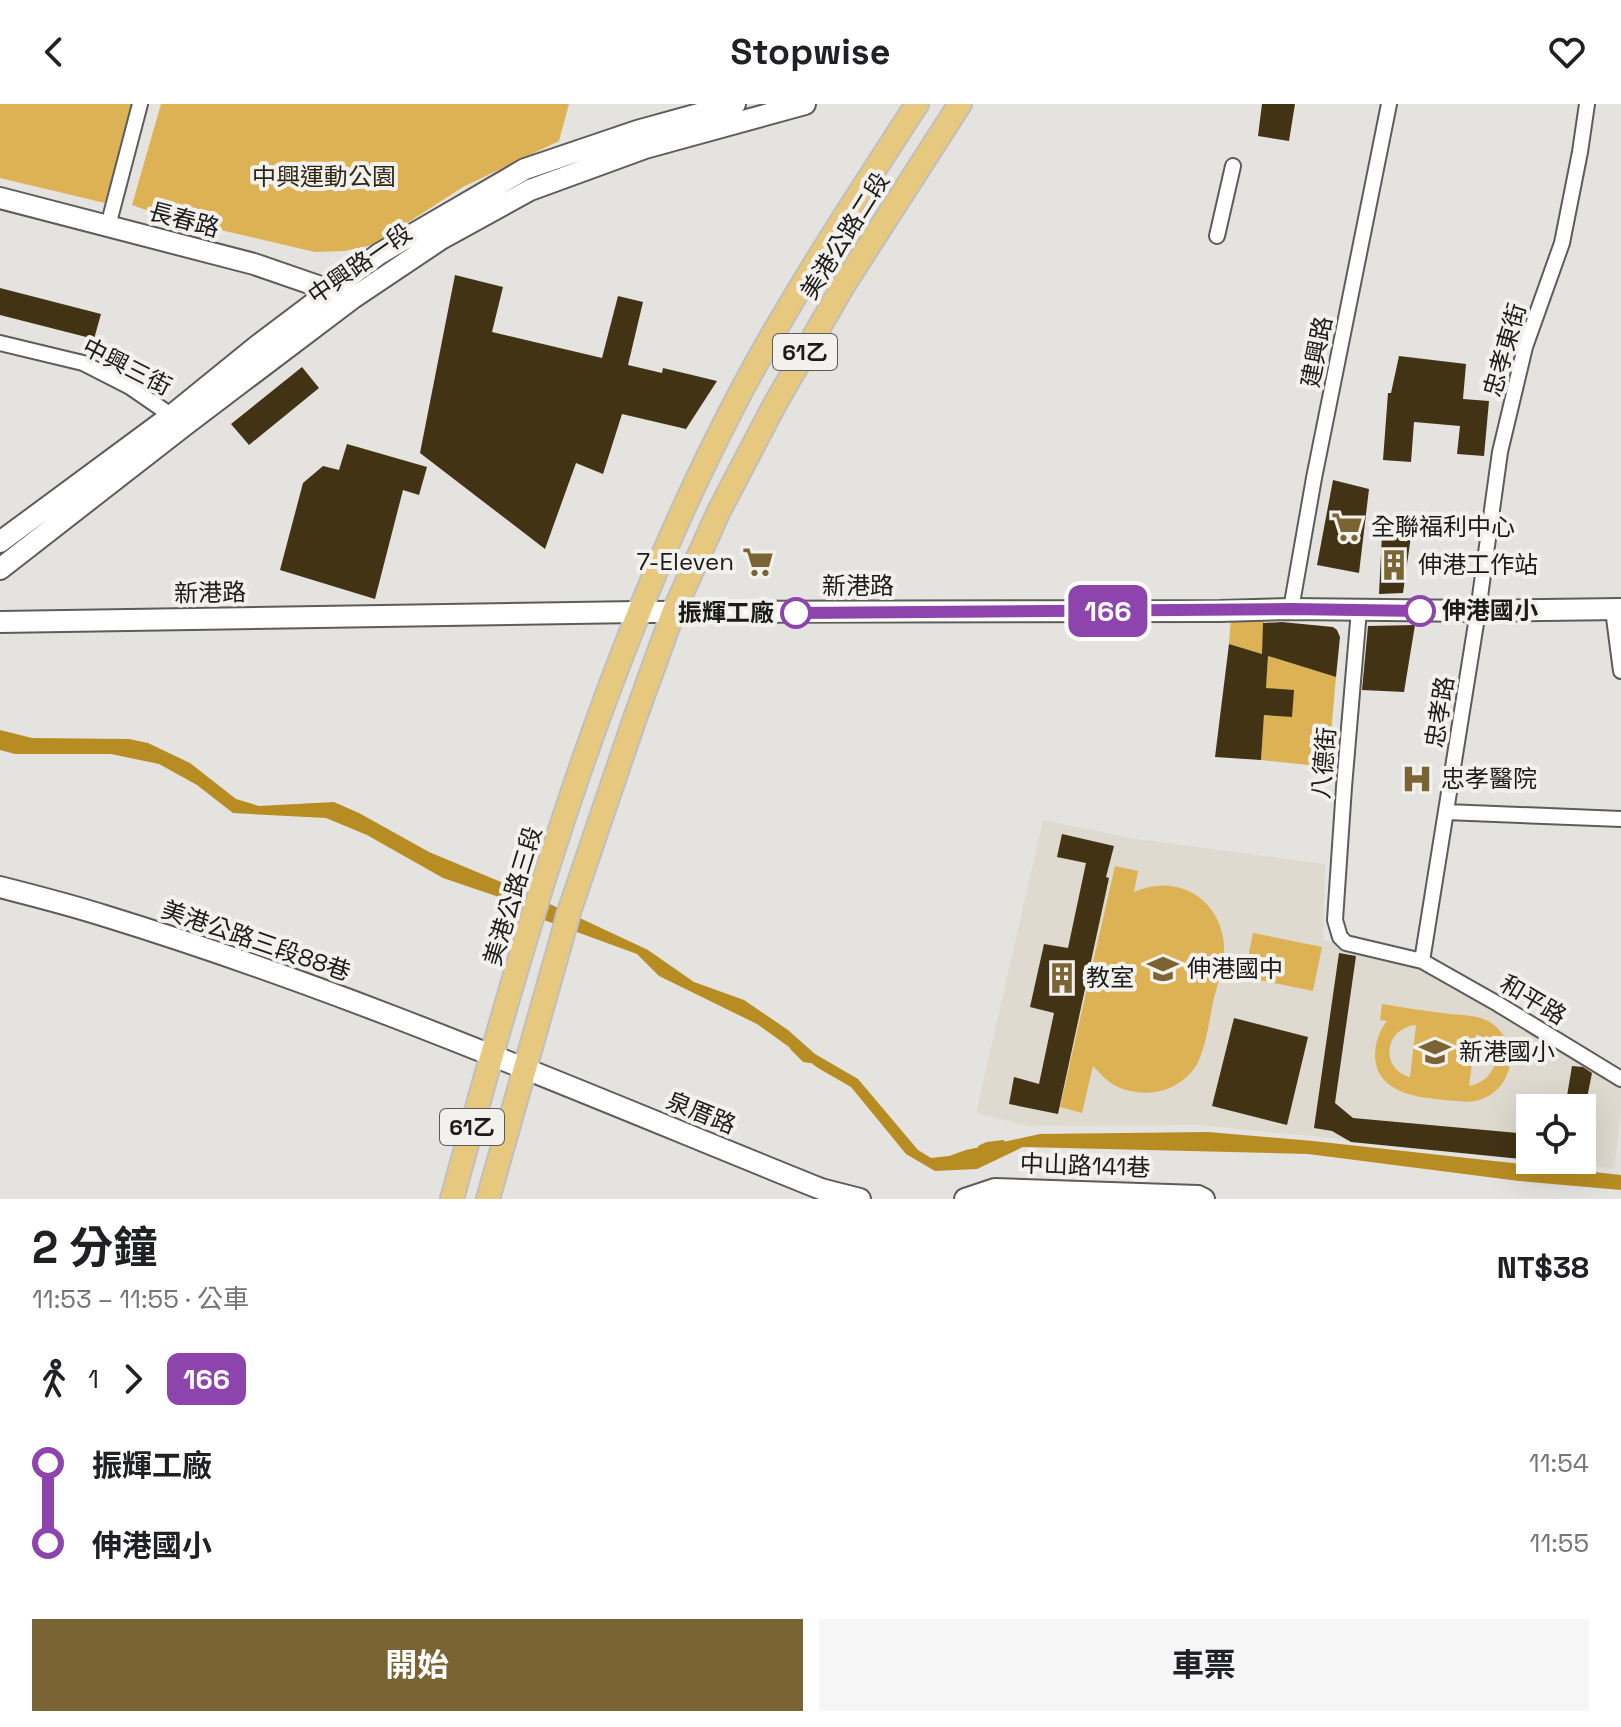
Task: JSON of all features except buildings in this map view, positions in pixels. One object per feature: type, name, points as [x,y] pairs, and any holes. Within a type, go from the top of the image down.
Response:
[{"type":"main road","name":"美港公路二段","points":[[637,612],[681,512],[735,402],[805,279],[917,104]]},
{"type":"main road","name":"美港公路二段","points":[[673,613],[719,511],[775,404],[843,286],[960,104]]},
{"type":"main road","name":"美港公路三段","points":[[452,1199],[491,1056],[565,814],[637,612]]},
{"type":"main road","name":"61乙","points":[[488,1199],[567,919],[673,613]]},
{"type":"street","points":[[108,226],[140,104]]},
{"type":"street","name":"中興路一段","points":[[0,569],[329,290],[379,254],[525,169],[637,131],[735,104]]},
{"type":"street","name":"中興路一段","points":[[0,542],[441,239],[530,190],[645,148],[805,104]]},
{"type":"street","name":"建興路","points":[[1291,609],[1389,104]]},
{"type":"street","name":"忠孝東街","points":[[1478,611],[1500,452],[1525,347],[1562,243],[1587,104]]},
{"type":"street","points":[[1217,236],[1233,166]]},
{"type":"street","name":"長春路","points":[[0,198],[254,264],[353,298]]},
{"type":"street","name":"中興三街","points":[[0,343],[83,363],[130,387],[178,420]]},
{"type":"street","name":"八德街","points":[[1335,920],[1359,610]]},
{"type":"street","points":[[1617,610],[1621,671]]},
{"type":"street","name":"新港路","points":[[0,622],[637,612],[1617,610]]},
{"type":"street","name":"忠孝路","points":[[1422,961],[1478,611]]},
{"type":"street","points":[[1446,812],[1621,819]]},
{"type":"street","name":"美港公路三段88巷","points":[[0,887],[105,916],[291,978],[525,1070]]},
{"type":"street","name":"和平路","points":[[1335,920],[1340,937],[1346,943],[1422,961],[1621,1079]]},
{"type":"street","name":"泉厝路","points":[[525,1070],[821,1189],[860,1199]]},
{"type":"street","name":"中山路141巷","points":[[965,1199],[995,1189],[1198,1196],[1204,1199]]},
{"type":"shaded area","points":[[0,730],[32,738],[129,739],[148,743],[190,763],[236,799],[259,806],[334,802],[429,852],[520,890],[648,950],[694,982],[744,1000],[788,1030],[815,1054],[858,1079],[918,1150],[931,1158],[1040,1134],[1208,1132],[1516,1163],[1516,1174],[1596,1172],[1621,1175],[1621,1190],[1519,1181],[1308,1154],[1023,1147],[977,1169],[935,1171],[906,1154],[851,1087],[818,1068],[757,1024],[659,976],[637,954],[511,908],[496,896],[443,878],[367,835],[326,818],[233,813],[197,785],[159,764],[111,754],[15,754],[0,750]]},
{"type":"shaded area","name":"伸港國中","points":[[1043,820],[1137,839],[1325,864],[1323,940],[1421,968],[1621,1083],[1614,1169],[1596,1167],[1596,1094],[1516,1094],[1516,1157],[1200,1125],[1028,1126],[976,1113]]},
{"type":"green space","points":[[0,104],[132,104],[105,203],[0,178]]},
{"type":"green space","name":"中興運動公園","points":[[161,104],[569,104],[559,141],[463,187],[373,245],[344,251],[315,252],[165,217],[132,205]]},
{"type":"green space","points":[[1231,618],[1264,621],[1262,654],[1229,644]]},
{"type":"green space","points":[[1268,656],[1336,677],[1328,767],[1261,760]]},
{"type":"green space","points":[[1115,866],[1138,871],[1134,892],[1163,885],[1177,887],[1202,899],[1218,922],[1223,937],[1223,961],[1203,1049],[1190,1074],[1172,1087],[1150,1093],[1112,1084],[1093,1066],[1082,1113],[1060,1107]]},
{"type":"green space","points":[[1253,933],[1322,947],[1313,991],[1244,977]]},
{"type":"green space","points":[[1382,1004],[1486,1020],[1500,1030],[1508,1044],[1510,1061],[1506,1077],[1490,1095],[1467,1102],[1424,1098],[1397,1089],[1386,1082],[1378,1071],[1376,1046],[1387,1021],[1380,1020]],"holes":[[[1416,1025],[1410,1077],[1409,1077],[1393,1065],[1390,1048],[1398,1033]],[[1476,1034],[1491,1046],[1495,1062],[1487,1077],[1469,1086]]]},
{"type":"waterway","points":[[792,1048],[804,1060],[810,1061]]},
{"type":"waterway","points":[[980,1147],[1003,1142]]},
{"type":"bus line","name":"166","points":[[796,613],[1291,609],[1420,611]]},
{"type":"place","name":"全聯福利中心","points":[[1347,527]]},
{"type":"place","name":"7-Eleven","points":[[758,562]]},
{"type":"place","name":"伸港工作站","points":[[1394,565]]},
{"type":"place","name":"伸港國小","points":[[1420,611]]},
{"type":"place","name":"振輝工廠","points":[[796,613]]},
{"type":"place","name":"忠孝醫院","points":[[1417,779]]},
{"type":"place","name":"伸港國中","points":[[1163,969]]},
{"type":"place","name":"教室","points":[[1062,978]]},
{"type":"place","name":"新港國小","points":[[1435,1052]]}]
